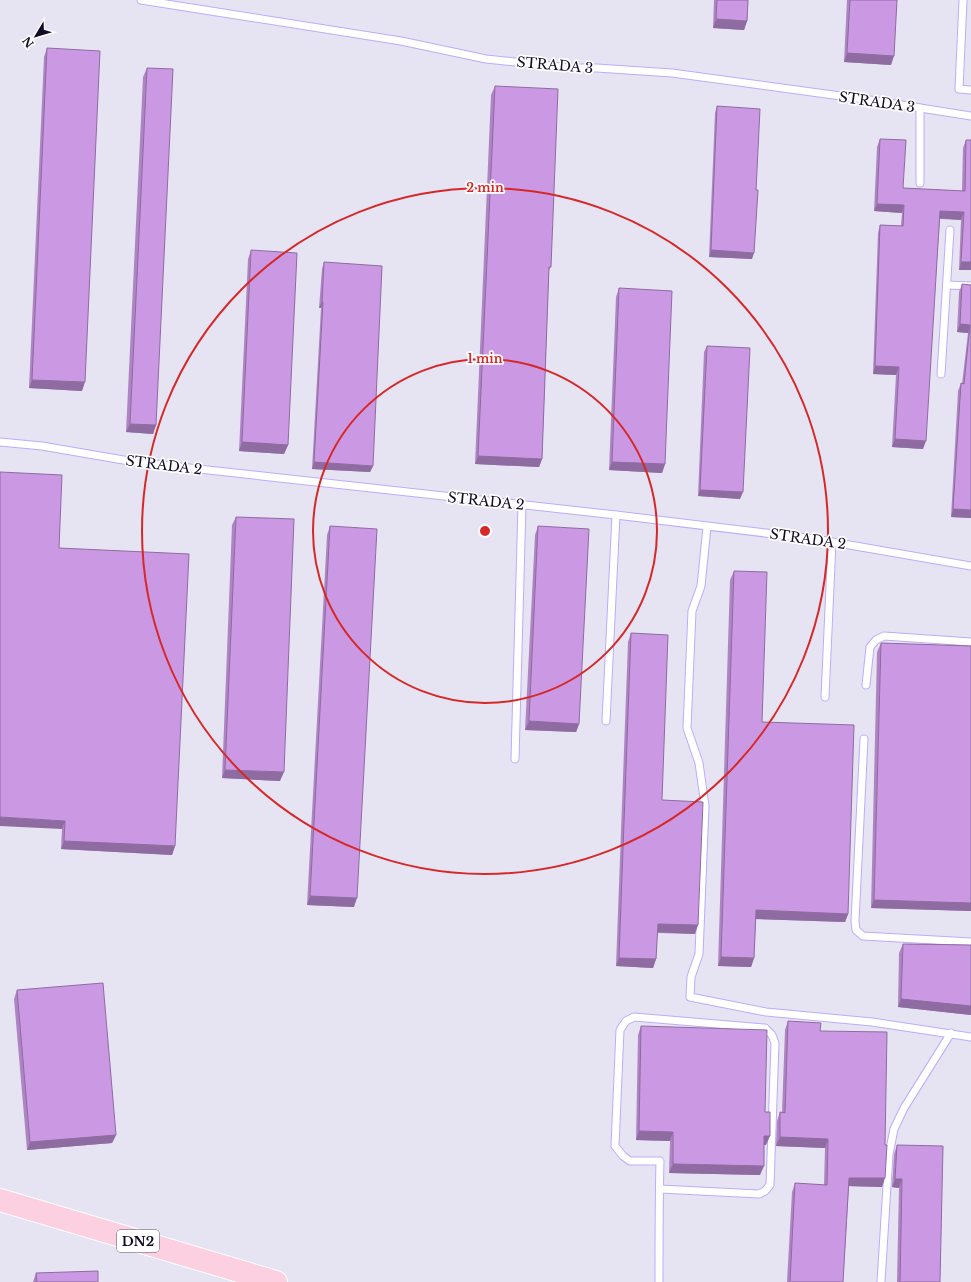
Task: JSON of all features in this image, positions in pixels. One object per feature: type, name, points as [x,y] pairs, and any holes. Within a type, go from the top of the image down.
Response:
[{"type":"highway","name":"DN2","points":[[0,1200],[276,1282]]},
{"type":"highway","name":"DN2","points":[[0,1216],[223,1282]]},
{"type":"lane","name":"STRADA 3","points":[[141,0],[401,41],[486,59],[571,68],[597,68],[672,73],[971,116]]},
{"type":"lane","points":[[963,0],[959,88],[971,90]]},
{"type":"lane","points":[[920,108],[920,183]]},
{"type":"lane","points":[[941,374],[950,230]]},
{"type":"lane","points":[[947,285],[971,286]]},
{"type":"lane","name":"STRADA 2","points":[[0,442],[42,446],[135,462],[616,515],[832,542],[971,566]]},
{"type":"lane","points":[[515,759],[522,505]]},
{"type":"lane","points":[[606,720],[616,515]]},
{"type":"lane","points":[[707,527],[701,586],[692,611],[687,728],[700,763],[705,806],[699,954],[691,977],[690,997],[766,1012],[872,1022],[971,1036]]},
{"type":"lane","points":[[825,697],[832,542]]},
{"type":"lane","points":[[866,685],[870,648],[876,640],[884,636],[971,642]]},
{"type":"lane","points":[[864,739],[855,920],[856,930],[863,936],[971,942]]},
{"type":"lane","points":[[659,1282],[660,1161],[630,1160],[623,1156],[615,1146],[620,1030],[626,1021],[634,1017],[764,1028],[772,1035],[775,1043],[770,1185],[765,1191],[759,1194],[660,1189]]},
{"type":"lane","points":[[881,1282],[888,1154],[894,1129],[904,1108],[951,1033]]},
{"type":"building","points":[[717,0],[748,0],[747,21],[716,19]]},
{"type":"building","points":[[850,0],[897,0],[894,56],[847,53]]},
{"type":"building","points":[[47,48],[100,51],[85,382],[32,380]]},
{"type":"building","points":[[147,68],[173,69],[156,425],[130,424]]},
{"type":"building","points":[[495,86],[558,89],[551,267],[549,267],[542,459],[478,456]]},
{"type":"building","points":[[717,106],[760,109],[756,190],[758,190],[754,253],[711,250]]},
{"type":"building","points":[[880,139],[906,140],[903,188],[965,191],[966,140],[971,140],[971,262],[961,262],[964,212],[940,211],[926,441],[895,439],[899,367],[875,366],[880,225],[903,226],[904,205],[877,204]]},
{"type":"building","points":[[251,250],[297,253],[288,445],[242,442]]},
{"type":"building","points":[[324,262],[382,266],[373,466],[314,462]]},
{"type":"building","points":[[962,284],[971,285],[971,510],[953,509],[961,383],[964,384],[970,325],[960,324]]},
{"type":"building","points":[[619,288],[672,291],[665,464],[612,462]]},
{"type":"building","points":[[707,346],[750,348],[743,492],[700,490]]},
{"type":"building","points":[[0,472],[62,475],[59,548],[189,554],[175,846],[64,841],[65,821],[0,817]]},
{"type":"building","points":[[236,517],[294,519],[284,772],[225,770]]},
{"type":"building","points":[[330,526],[377,529],[357,898],[310,896]]},
{"type":"building","points":[[538,526],[589,529],[579,724],[529,721]]},
{"type":"building","points":[[734,571],[767,572],[762,722],[854,725],[848,914],[756,910],[754,958],[721,957]]},
{"type":"building","points":[[631,633],[668,635],[662,800],[703,802],[698,925],[658,924],[656,959],[619,958]]},
{"type":"building","points":[[881,643],[971,646],[971,903],[874,900]]},
{"type":"building","points":[[903,944],[971,945],[971,1006],[901,999]]},
{"type":"building","points":[[103,983],[116,1135],[30,1142],[17,990]]},
{"type":"building","points":[[788,1021],[821,1023],[820,1031],[887,1032],[885,1145],[887,1145],[885,1178],[849,1178],[843,1282],[790,1282],[795,1183],[827,1185],[828,1139],[780,1137],[780,1112],[785,1113]]},
{"type":"building","points":[[641,1026],[767,1030],[765,1112],[770,1112],[770,1136],[764,1136],[764,1166],[673,1164],[673,1132],[639,1131]]},
{"type":"building","points":[[897,1145],[943,1146],[940,1282],[900,1282],[902,1179],[895,1179]]},
{"type":"building","points":[[98,1271],[98,1282],[37,1282],[36,1273]]}]
